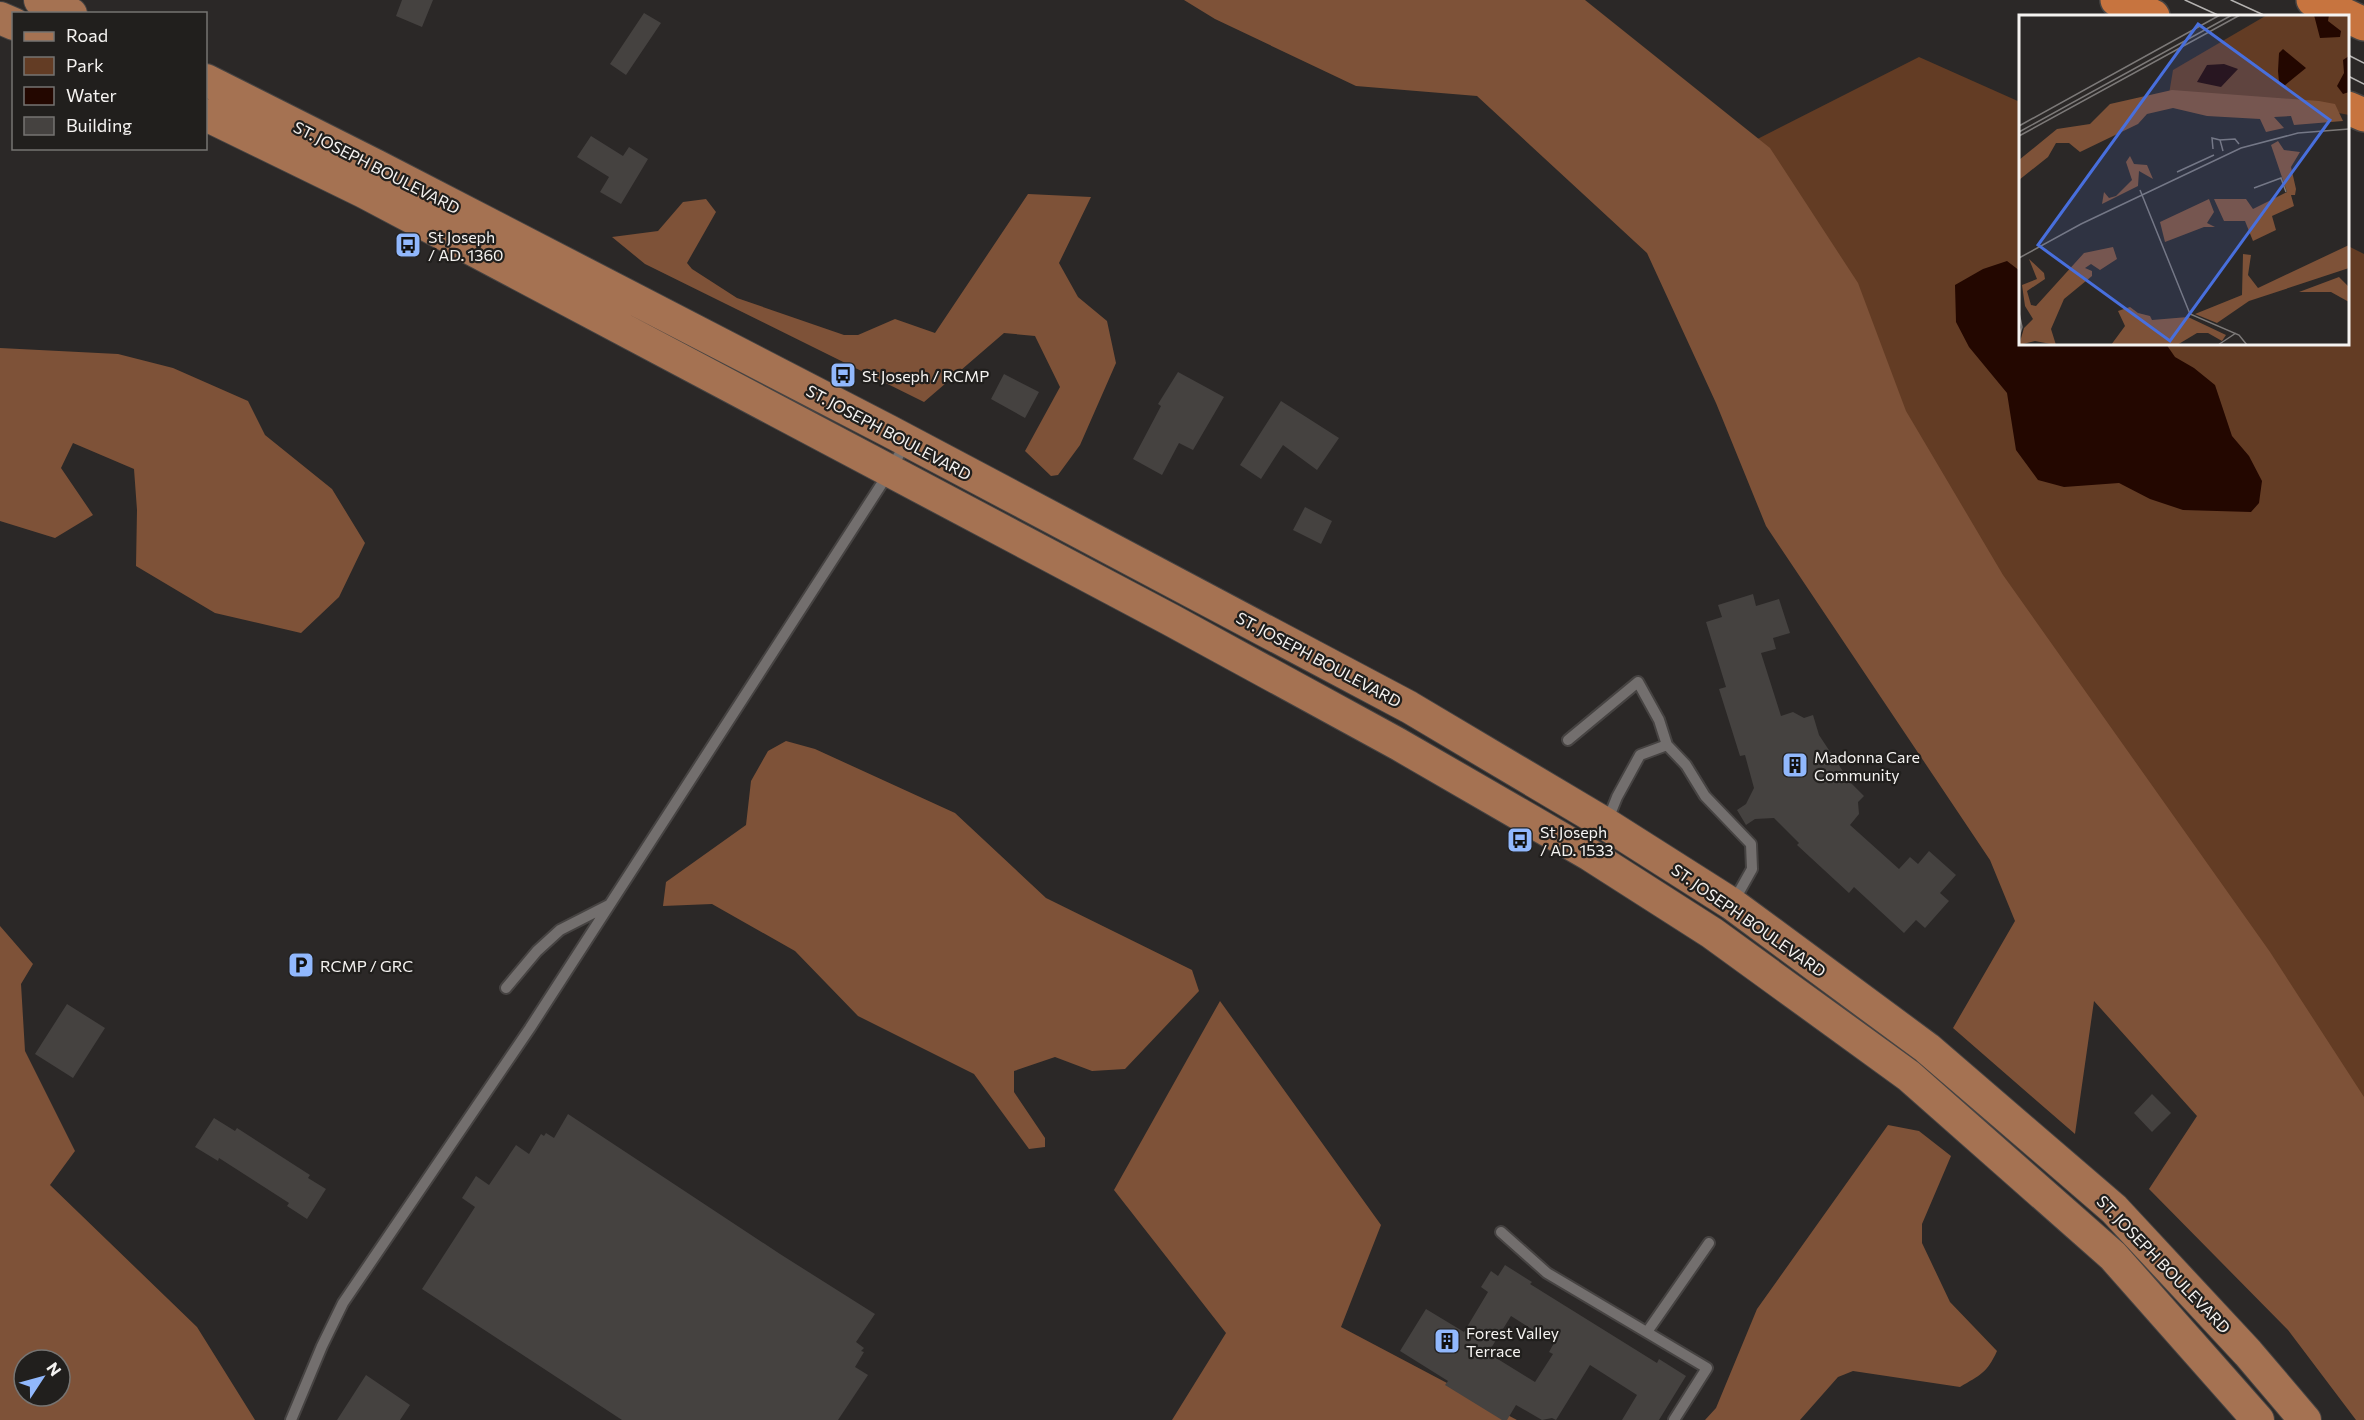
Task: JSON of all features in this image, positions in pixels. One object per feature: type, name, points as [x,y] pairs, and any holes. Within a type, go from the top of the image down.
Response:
[{"type":"highway","points":[[2117,0],[2151,15]]},
{"type":"highway","points":[[2313,0],[2345,15]]},
{"type":"highway","points":[[2349,17],[2364,24]]},
{"type":"highway","points":[[2349,108],[2364,115]]},
{"type":"main road","points":[[40,0],[67,12]]},
{"type":"main road","name":"ST. JOSEPH BOULEVARD","points":[[207,81],[370,179],[890,471],[1398,744],[1590,855],[1721,939],[1909,1076],[2114,1256],[2258,1420]]},
{"type":"main road","name":"ST. JOSEPH BOULEVARD","points":[[207,115],[370,179],[907,441],[1409,707],[1606,824],[1732,904],[1928,1048],[2114,1209],[2248,1353],[2305,1420]]},
{"type":"main road","points":[[1165,617],[1180,584]]},
{"type":"main road","points":[[1590,855],[1606,824]]},
{"type":"lane","points":[[291,1420],[343,1303],[524,1036],[890,471],[907,441]]},
{"type":"lane","points":[[1568,740],[1638,682],[1659,720],[1667,745],[1686,765],[1705,796],[1751,843],[1752,869],[1732,904]]},
{"type":"lane","points":[[1606,824],[1617,797],[1640,755],[1667,745]]},
{"type":"lane","points":[[506,988],[537,951],[560,930],[609,905]]},
{"type":"lane","points":[[1500,1232],[1547,1273],[1707,1368],[1674,1420]]},
{"type":"lane","points":[[1647,1332],[1708,1243]]},
{"type":"green space","points":[[1919,57],[2019,102],[2019,345],[2349,345],[2349,246],[2364,254],[2364,1242],[1728,154]]},
{"type":"shaded area","points":[[1184,0],[1585,0],[1770,148],[1858,283],[1906,411],[2003,575],[2270,952],[2364,1097],[2364,1420],[2356,1420],[2288,1330],[2149,1189],[2197,1116],[2094,1001],[2075,1134],[1953,1028],[2015,921],[1990,860],[1766,526],[1716,403],[1647,253],[1477,96],[1356,86],[1215,19]]},
{"type":"shaded area","points":[[1028,194],[1091,197],[1059,263],[1078,297],[1107,321],[1116,363],[1080,445],[1058,475],[1051,476],[1025,451],[1060,387],[1035,336],[1004,333],[924,402],[645,264],[612,237],[658,231],[683,202],[706,199],[716,212],[687,263],[692,269],[737,298],[844,335],[858,335],[895,319],[935,333]]},
{"type":"shaded area","points":[[0,348],[118,354],[173,368],[248,401],[265,435],[332,489],[365,543],[339,597],[301,633],[215,613],[136,566],[137,510],[134,469],[73,443],[61,468],[93,515],[55,538],[0,521]]},
{"type":"shaded area","points":[[786,741],[815,749],[955,813],[1046,898],[1192,970],[1199,991],[1125,1069],[1092,1071],[1055,1057],[1014,1071],[1014,1092],[1045,1138],[1045,1147],[1029,1149],[974,1074],[858,1016],[795,951],[712,904],[663,906],[666,882],[746,825],[751,781],[768,751]]},
{"type":"shaded area","points":[[0,926],[33,964],[21,984],[25,1051],[75,1151],[50,1185],[197,1327],[255,1420],[0,1420]]},
{"type":"shaded area","points":[[1220,1001],[1381,1225],[1341,1327],[1517,1420],[1172,1420],[1226,1333],[1114,1190]]},
{"type":"shaded area","points":[[1888,1125],[1919,1131],[1951,1156],[1922,1224],[1922,1243],[1950,1302],[1997,1351],[1990,1364],[1978,1376],[1960,1387],[1853,1371],[1838,1377],[1800,1420],[1705,1420],[1716,1408],[1757,1309]]},
{"type":"water","points":[[2007,261],[2019,270],[2019,345],[2167,345],[2175,357],[2194,368],[2215,385],[2232,436],[2249,456],[2262,481],[2259,503],[2251,512],[2183,510],[2150,499],[2119,483],[2064,487],[2038,480],[2016,450],[2007,393],[1969,347],[1956,322],[1955,285],[1983,269]]},
{"type":"building","points":[[402,0],[433,0],[422,27],[396,16]]},
{"type":"building","points":[[644,13],[661,23],[626,75],[610,64]]},
{"type":"building","points":[[591,136],[623,156],[629,147],[648,159],[621,204],[600,192],[609,177],[577,157]]},
{"type":"building","points":[[1178,372],[1224,397],[1193,450],[1179,443],[1162,475],[1133,459],[1161,406],[1158,404]]},
{"type":"building","points":[[1004,374],[1039,392],[1025,418],[991,399]]},
{"type":"building","points":[[1281,401],[1339,438],[1317,470],[1283,445],[1261,479],[1240,465]]},
{"type":"building","points":[[1305,507],[1332,521],[1321,544],[1293,530]]},
{"type":"building","name":"Madonna Care Community","points":[[1753,594],[1756,606],[1779,599],[1790,633],[1773,638],[1776,649],[1761,653],[1781,716],[1793,712],[1804,718],[1813,715],[1819,735],[1850,782],[1864,796],[1858,802],[1859,814],[1850,825],[1899,869],[1910,857],[1918,864],[1929,851],[1956,875],[1940,893],[1949,901],[1925,928],[1916,920],[1904,933],[1854,887],[1849,893],[1797,845],[1799,843],[1774,818],[1755,819],[1746,825],[1737,810],[1746,804],[1754,788],[1745,755],[1740,756],[1719,689],[1726,687],[1706,622],[1722,617],[1718,605]]},
{"type":"building","points":[[67,1004],[105,1028],[73,1078],[35,1054]]},
{"type":"building","points":[[2152,1094],[2171,1113],[2152,1132],[2134,1113]]},
{"type":"building","points":[[568,1114],[875,1314],[856,1342],[864,1348],[861,1351],[864,1352],[855,1367],[868,1375],[838,1420],[622,1420],[422,1289],[475,1207],[462,1198],[476,1176],[489,1185],[516,1145],[529,1154],[541,1134],[544,1136],[546,1133],[554,1138]]},
{"type":"building","points":[[214,1118],[235,1131],[237,1128],[310,1175],[308,1178],[326,1189],[307,1219],[287,1206],[289,1203],[219,1158],[218,1161],[195,1147]]},
{"type":"building","name":"Forest Valley Terrace","points":[[1505,1265],[1532,1282],[1530,1284],[1657,1363],[1659,1359],[1686,1376],[1659,1420],[1622,1420],[1637,1395],[1590,1365],[1556,1420],[1552,1418],[1542,1420],[1516,1405],[1507,1420],[1502,1420],[1445,1385],[1448,1381],[1400,1351],[1426,1309],[1464,1332],[1488,1292],[1481,1287],[1491,1271],[1498,1276]],"holes":[[[1511,1316],[1554,1343],[1549,1352],[1553,1354],[1535,1382],[1488,1353]]]},
{"type":"building","points":[[366,1375],[410,1405],[400,1420],[337,1420]]},
{"type":"tram line","points":[[2185,0],[2218,15]]},
{"type":"tram line","points":[[2231,0],[2264,15]]},
{"type":"tram line","points":[[2349,56],[2364,63]]},
{"type":"tram line","points":[[2349,76],[2364,84]]},
{"type":"place","name":"St Joseph / AD. 1360","points":[[408,245]]},
{"type":"place","name":"St Joseph / RCMP","points":[[843,375]]},
{"type":"place","name":"Madonna Care Community","points":[[1795,765]]},
{"type":"place","name":"St Joseph / AD. 1533","points":[[1520,840]]},
{"type":"place","name":"RCMP / GRC","points":[[301,965]]},
{"type":"place","name":"Forest Valley Terrace","points":[[1447,1341]]}]
